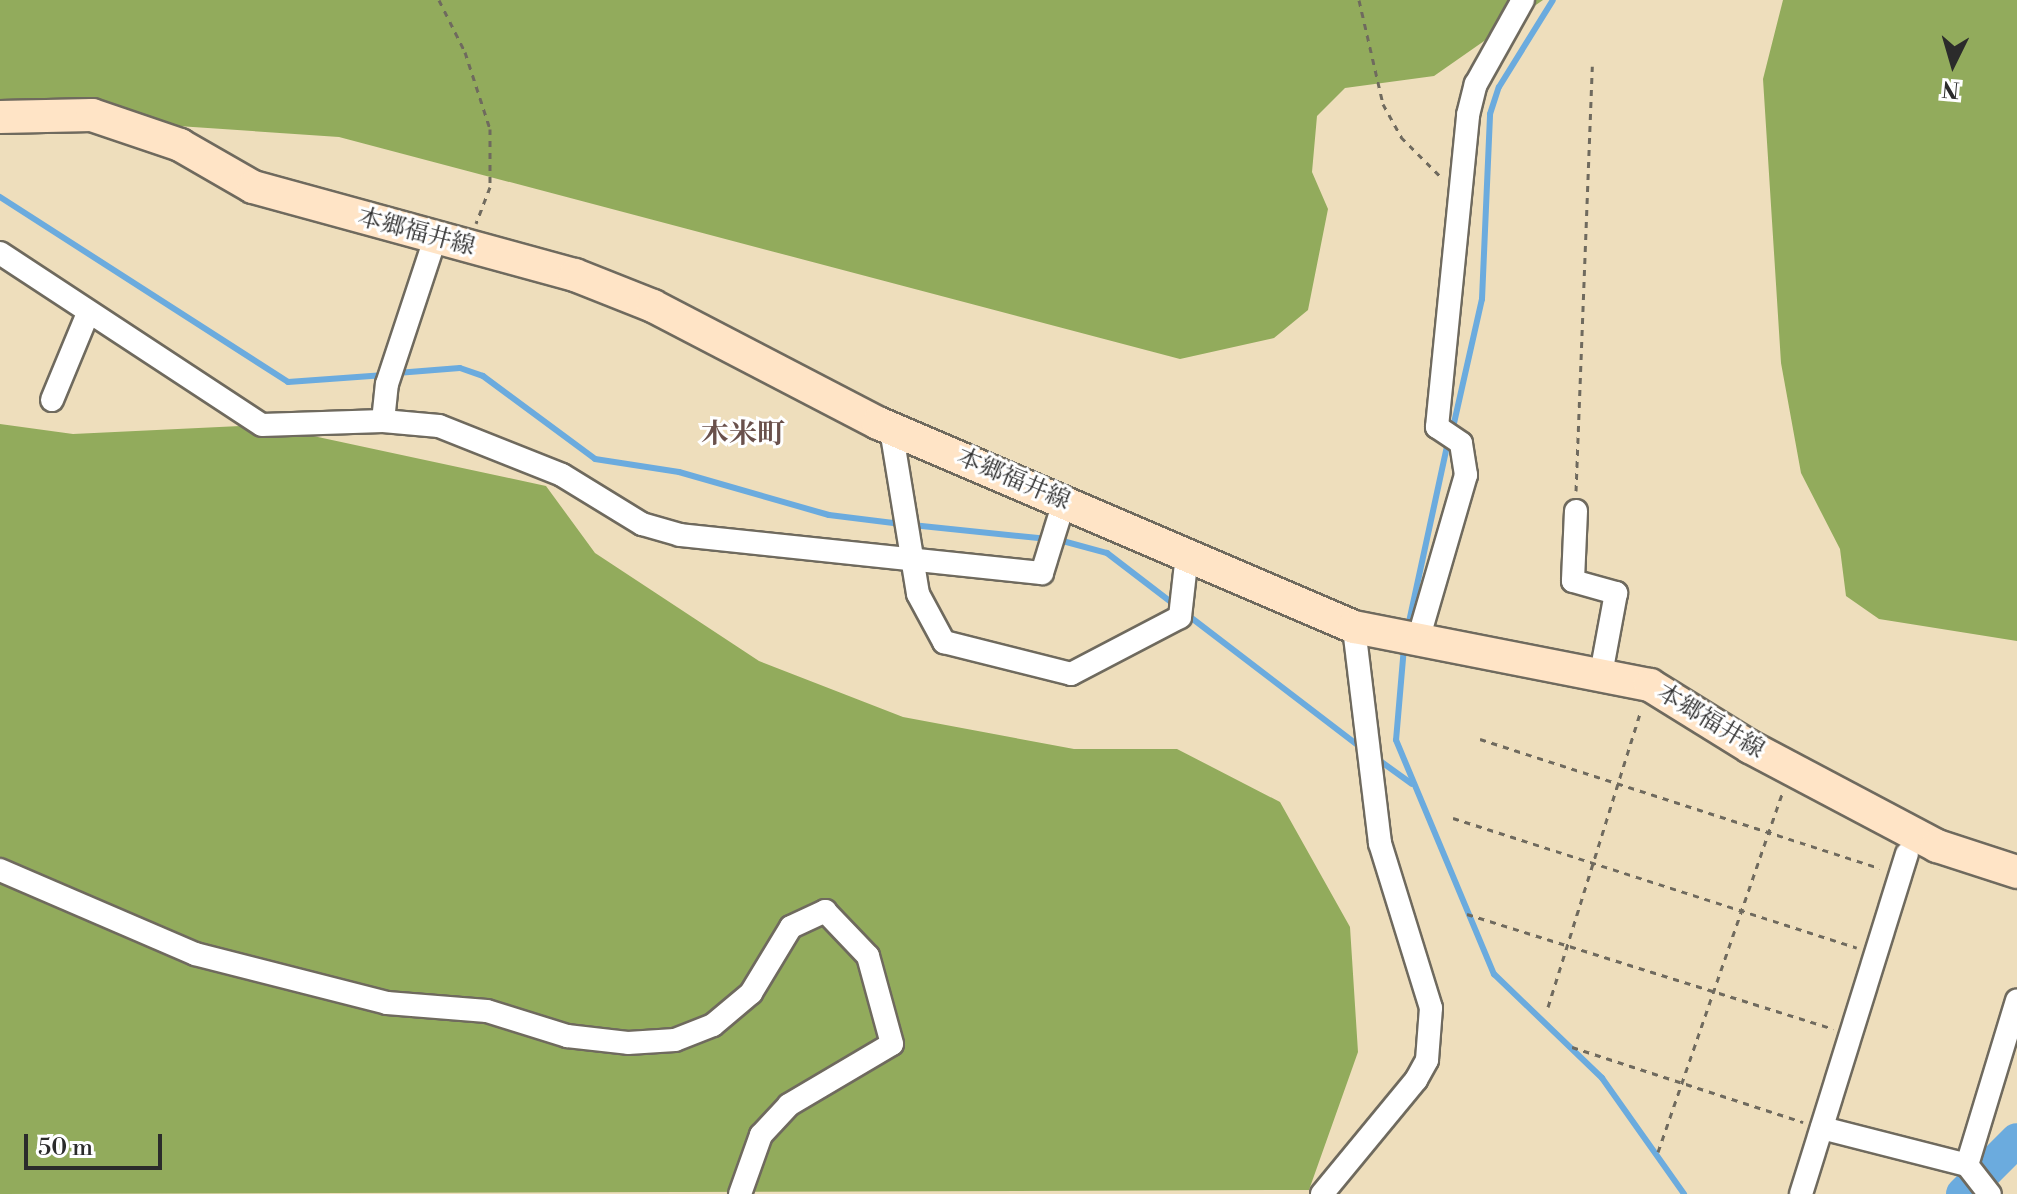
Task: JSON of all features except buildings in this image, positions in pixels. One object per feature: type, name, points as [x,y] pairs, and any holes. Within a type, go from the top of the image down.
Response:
[{"type":"main road","name":"本郷福井線","points":[[0,117],[92,115],[180,145],[253,187],[467,248],[575,275],[653,306],[891,429],[1354,627],[1650,685],[1792,770],[1937,846],[2017,872]]},
{"type":"street","points":[[1418,640],[1459,518],[1466,475],[1461,443],[1440,429],[1459,193],[1476,84],[1523,0]]},
{"type":"street","points":[[383,421],[387,384],[435,239]]},
{"type":"street","points":[[0,253],[262,425],[383,421],[439,426],[562,475],[642,524],[680,535],[909,555],[1042,573],[1064,502]]},
{"type":"street","points":[[52,400],[88,313]]},
{"type":"street","points":[[891,429],[909,555],[918,594],[944,642],[1071,674],[1180,617],[1187,555]]},
{"type":"street","points":[[1576,511],[1573,581],[1616,593],[1601,674]]},
{"type":"street","points":[[1322,1194],[1416,1080],[1427,1060],[1431,1008],[1380,843],[1354,627]]},
{"type":"street","points":[[1801,1194],[1904,864]]},
{"type":"street","points":[[0,870],[195,954],[387,1003],[487,1011],[567,1036],[628,1043],[675,1040],[713,1025],[751,993],[791,927],[825,911],[868,956],[892,1044],[789,1105],[761,1135],[740,1194]]},
{"type":"street","points":[[1968,1166],[2017,1000]]},
{"type":"street","points":[[1822,1128],[1968,1166],[1990,1194]]},
{"type":"path","points":[[439,0],[465,52],[490,129],[490,187],[467,248]]},
{"type":"path","points":[[1359,0],[1383,104],[1401,137],[1459,193]]},
{"type":"path","points":[[1576,511],[1592,66]]},
{"type":"path","points":[[1548,1007],[1650,685]]},
{"type":"path","points":[[1480,739],[1767,831],[1904,864]]},
{"type":"path","points":[[1658,1152],[1717,992],[1767,831],[1792,770]]},
{"type":"path","points":[[1453,818],[1876,954]]},
{"type":"path","points":[[1467,914],[1851,1034]]},
{"type":"path","points":[[1572,1047],[1822,1128]]},
{"type":"green space","points":[[0,0],[1543,0],[1434,76],[1345,88],[1317,116],[1312,172],[1328,209],[1308,310],[1274,338],[1180,359],[339,137],[0,114]]},
{"type":"green space","points":[[1783,0],[2017,0],[2017,641],[1879,619],[1846,596],[1840,549],[1801,473],[1781,363],[1763,79]]},
{"type":"green space","points":[[0,424],[73,434],[262,425],[546,486],[595,553],[759,661],[903,717],[1074,749],[1177,749],[1280,802],[1350,927],[1358,1052],[1309,1190],[0,1194]]},
{"type":"waterway","points":[[1452,432],[1482,299],[1490,114],[1499,87],[1553,0]]},
{"type":"waterway","points":[[0,197],[288,382],[385,375]]},
{"type":"waterway","points":[[397,373],[460,368],[483,376],[595,459],[679,472],[829,515],[901,524]]},
{"type":"waterway","points":[[1409,622],[1448,442]]},
{"type":"waterway","points":[[912,525],[1048,539]]},
{"type":"waterway","points":[[1059,540],[1107,553],[1176,606]]},
{"type":"waterway","points":[[1185,613],[1363,749]]},
{"type":"waterway","points":[[1404,647],[1396,740],[1494,974],[1602,1078],[1684,1194]]},
{"type":"waterway","points":[[1376,758],[1412,784]]},
{"type":"waterway","points":[[1963,1194],[2017,1140]]},
{"type":"district","name":"木米町","points":[[743,435]]}]
